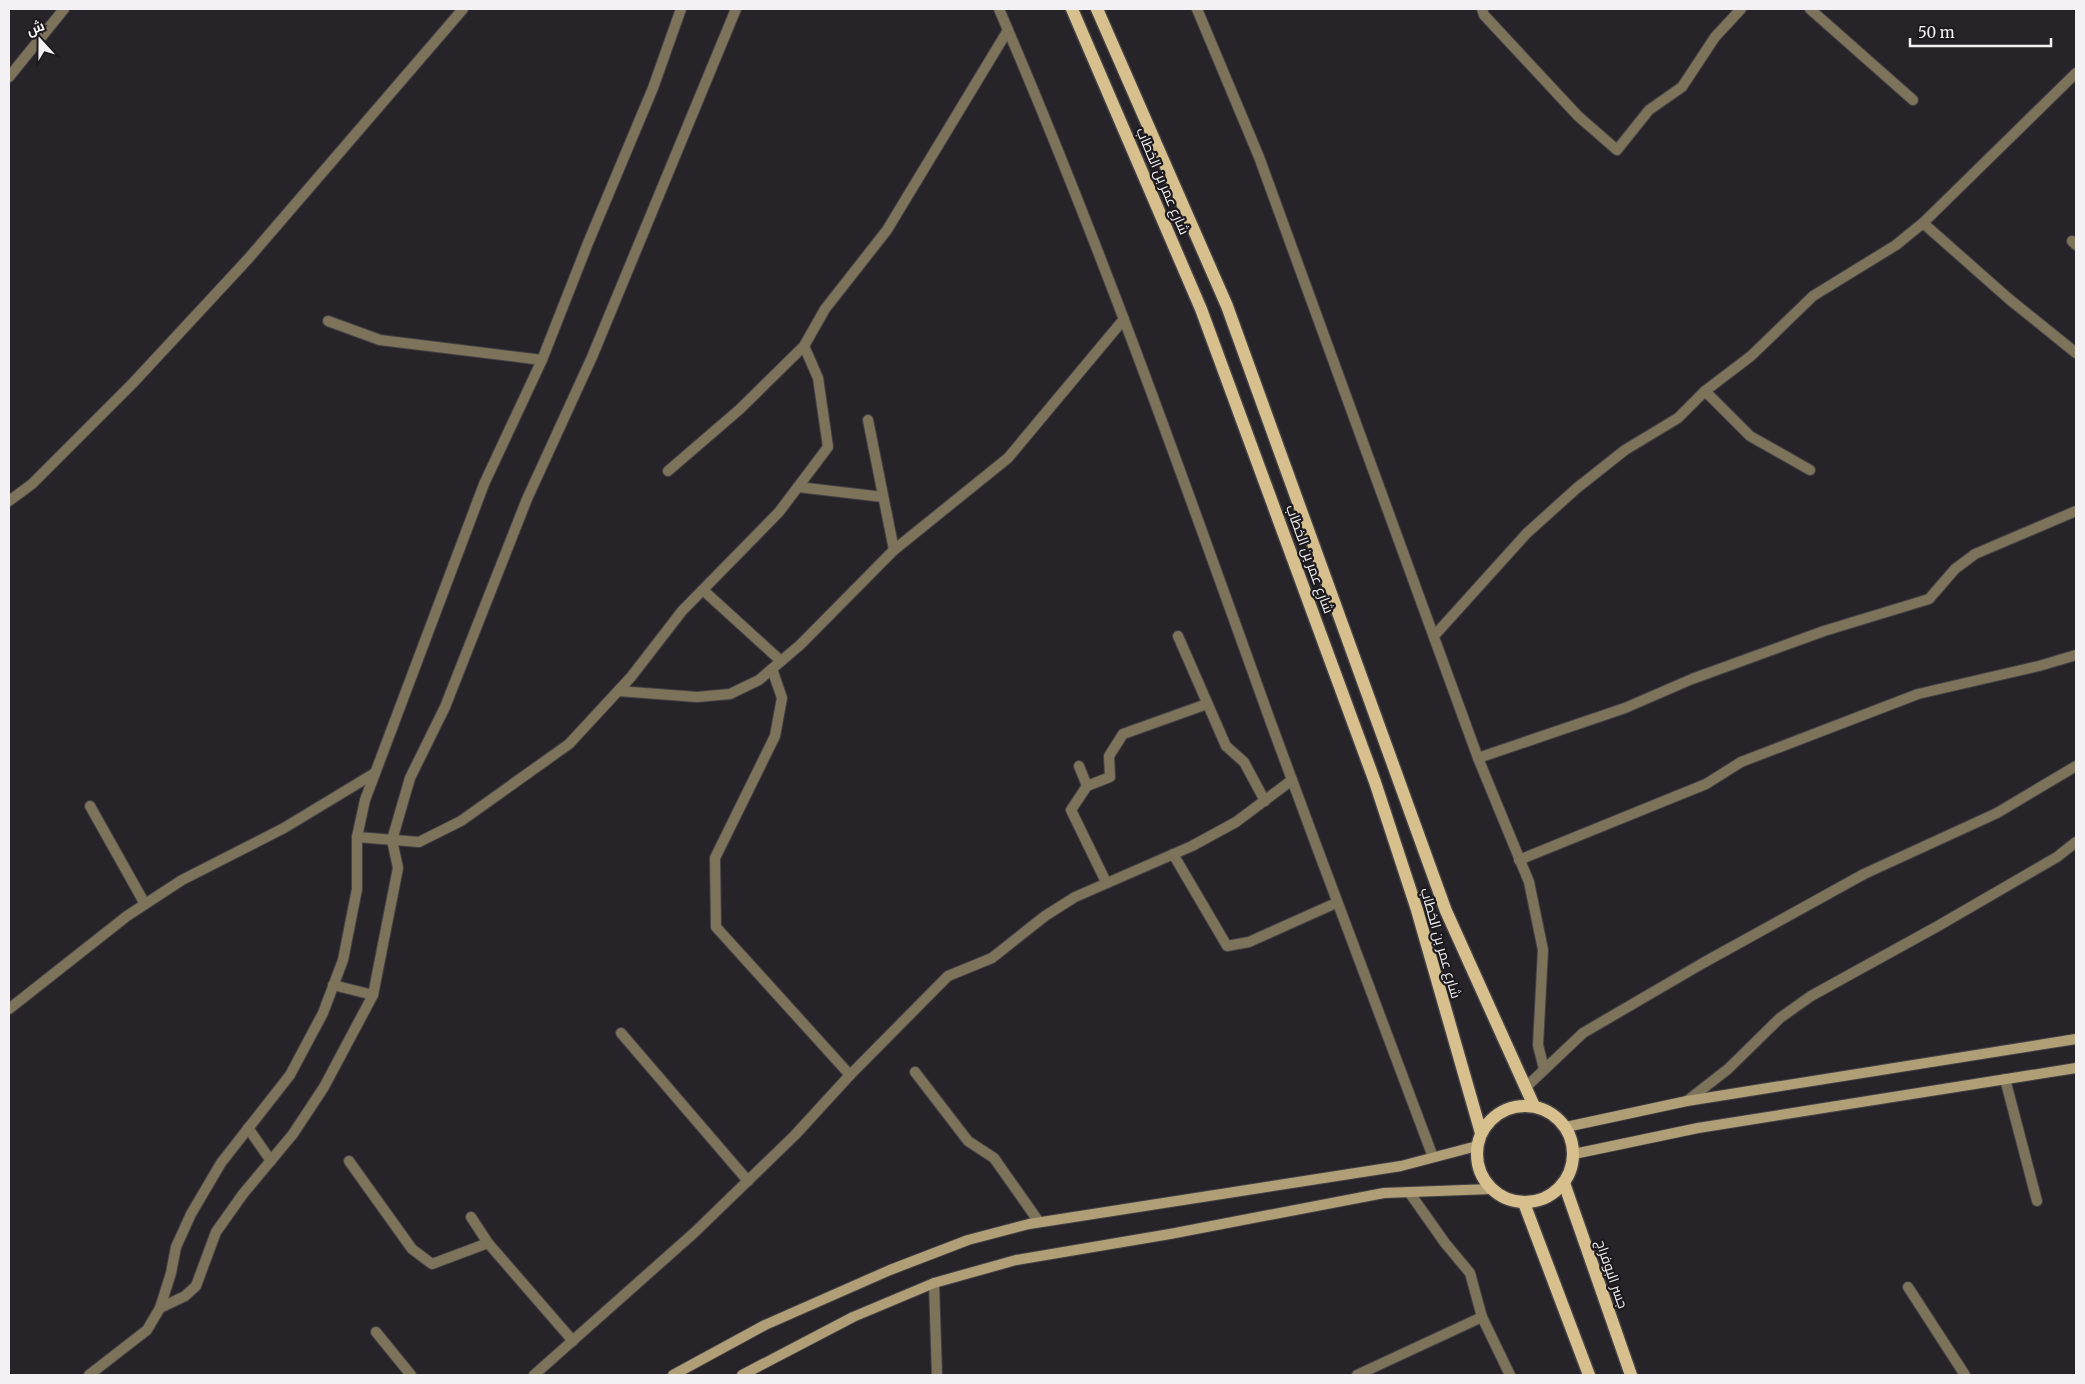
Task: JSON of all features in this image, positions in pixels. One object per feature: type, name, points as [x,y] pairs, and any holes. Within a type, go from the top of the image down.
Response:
[{"type":"main road","name":"شارع عمر بن الخطاب","points":[[1072,9],[1200,309],[1372,773],[1417,910],[1481,1133]]},
{"type":"main road","name":"شارع عمر بن الخطاب","points":[[1096,9],[1227,306],[1446,911],[1534,1106]]},
{"type":"main road","points":[[1566,1127],[1687,1101],[2076,1039]]},
{"type":"main road","points":[[1574,1154],[1698,1128],[2076,1068]]},
{"type":"main road","points":[[1518,1106],[1534,1106],[1547,1110],[1566,1127],[1572,1140],[1574,1154],[1571,1170],[1564,1183],[1553,1194],[1539,1200],[1524,1203],[1506,1199],[1491,1189],[1482,1177],[1477,1162],[1477,1146],[1481,1133],[1490,1120],[1503,1111],[1518,1106]]},
{"type":"main road","points":[[673,1375],[765,1325],[890,1270],[968,1240],[1039,1222],[1401,1166],[1477,1146]]},
{"type":"main road","name":"جسر البوفراج","points":[[1564,1183],[1631,1375]]},
{"type":"main road","points":[[742,1375],[853,1317],[934,1284],[1016,1260],[1170,1234],[1384,1193],[1491,1189]]},
{"type":"main road","points":[[1524,1203],[1590,1375]]},
{"type":"street","points":[[9,77],[64,9]]},
{"type":"street","points":[[9,501],[32,484],[133,383],[241,266],[463,9]]},
{"type":"street","points":[[89,1375],[147,1330],[160,1308],[176,1247],[191,1214],[221,1163],[290,1075],[323,1013],[342,960],[357,889],[357,837],[365,800],[484,484],[542,360],[588,243],[653,88],[681,9]]},
{"type":"street","points":[[160,1308],[185,1296],[196,1286],[216,1232],[243,1194],[293,1134],[324,1087],[372,995],[398,868],[392,840],[410,778],[445,707],[527,498],[592,357],[736,9]]},
{"type":"street","points":[[998,9],[1094,237],[1336,903],[1433,1157]]},
{"type":"street","points":[[1197,9],[1259,157],[1478,758],[1529,882],[1544,950],[1538,1045],[1544,1069]]},
{"type":"street","points":[[1482,9],[1484,15],[1578,116],[1617,150],[1649,110],[1682,87],[1714,38],[1741,9]]},
{"type":"street","points":[[1810,9],[1913,100]]},
{"type":"street","points":[[668,471],[740,409],[804,346],[825,309],[887,230],[1008,30]]},
{"type":"street","points":[[1434,636],[1527,533],[1577,488],[1625,450],[1678,418],[1705,391],[1751,356],[1813,296],[1896,245],[1923,222],[2076,73]]},
{"type":"street","points":[[1923,222],[2009,299],[2076,353]]},
{"type":"street","points":[[618,691],[697,697],[730,694],[759,680],[800,645],[894,550],[1008,458],[1124,319]]},
{"type":"street","points":[[328,321],[380,340],[542,360]]},
{"type":"street","points":[[357,837],[419,842],[461,821],[569,744],[618,691],[682,611],[779,512],[828,447],[818,378],[804,346]]},
{"type":"street","points":[[1705,391],[1750,436],[1810,470]]},
{"type":"street","points":[[868,420],[894,550]]},
{"type":"street","points":[[798,487],[883,498]]},
{"type":"street","points":[[1478,758],[1625,708],[1692,679],[1824,631],[1929,599],[1955,569],[1975,554],[2076,511]]},
{"type":"street","points":[[703,590],[781,661]]},
{"type":"street","points":[[1178,636],[1226,746],[1244,762],[1266,801]]},
{"type":"street","points":[[1520,860],[1706,784],[1749,759],[1918,694],[2039,666],[2076,655]]},
{"type":"street","points":[[772,669],[782,698],[775,736],[714,858],[716,927],[850,1075]]},
{"type":"street","points":[[1106,882],[1071,810],[1087,786],[1110,777],[1109,756],[1123,734],[1208,704]]},
{"type":"street","points":[[1079,766],[1087,786]]},
{"type":"street","points":[[1526,1088],[1583,1033],[1702,963],[1864,874],[1996,813],[2076,766]]},
{"type":"street","points":[[9,1009],[127,916],[182,880],[284,828],[375,773]]},
{"type":"street","points":[[534,1375],[695,1232],[748,1181],[795,1135],[850,1075],[948,976],[992,958],[1045,916],[1075,897],[1173,854],[1236,822],[1292,780]]},
{"type":"street","points":[[90,806],[145,904]]},
{"type":"street","points":[[1687,1101],[1728,1069],[1780,1018],[1811,996],[1938,926],[2057,857],[2076,842]]},
{"type":"street","points":[[1173,854],[1227,946],[1249,942],[1336,903]]},
{"type":"street","points":[[333,985],[372,995]]},
{"type":"street","points":[[621,1033],[748,1181]]},
{"type":"street","points":[[915,1072],[968,1141],[994,1158],[1039,1222]]},
{"type":"street","points":[[2005,1079],[2037,1202]]},
{"type":"street","points":[[248,1128],[271,1161]]},
{"type":"street","points":[[349,1161],[412,1249],[432,1264],[488,1243]]},
{"type":"street","points":[[1409,1192],[1445,1243],[1470,1273],[1482,1317],[1510,1375]]},
{"type":"street","points":[[471,1217],[488,1243],[574,1341]]},
{"type":"street","points":[[934,1284],[937,1375]]},
{"type":"street","points":[[1908,1287],[1965,1375]]},
{"type":"street","points":[[1357,1375],[1482,1317]]},
{"type":"street","points":[[376,1332],[410,1375]]}]
